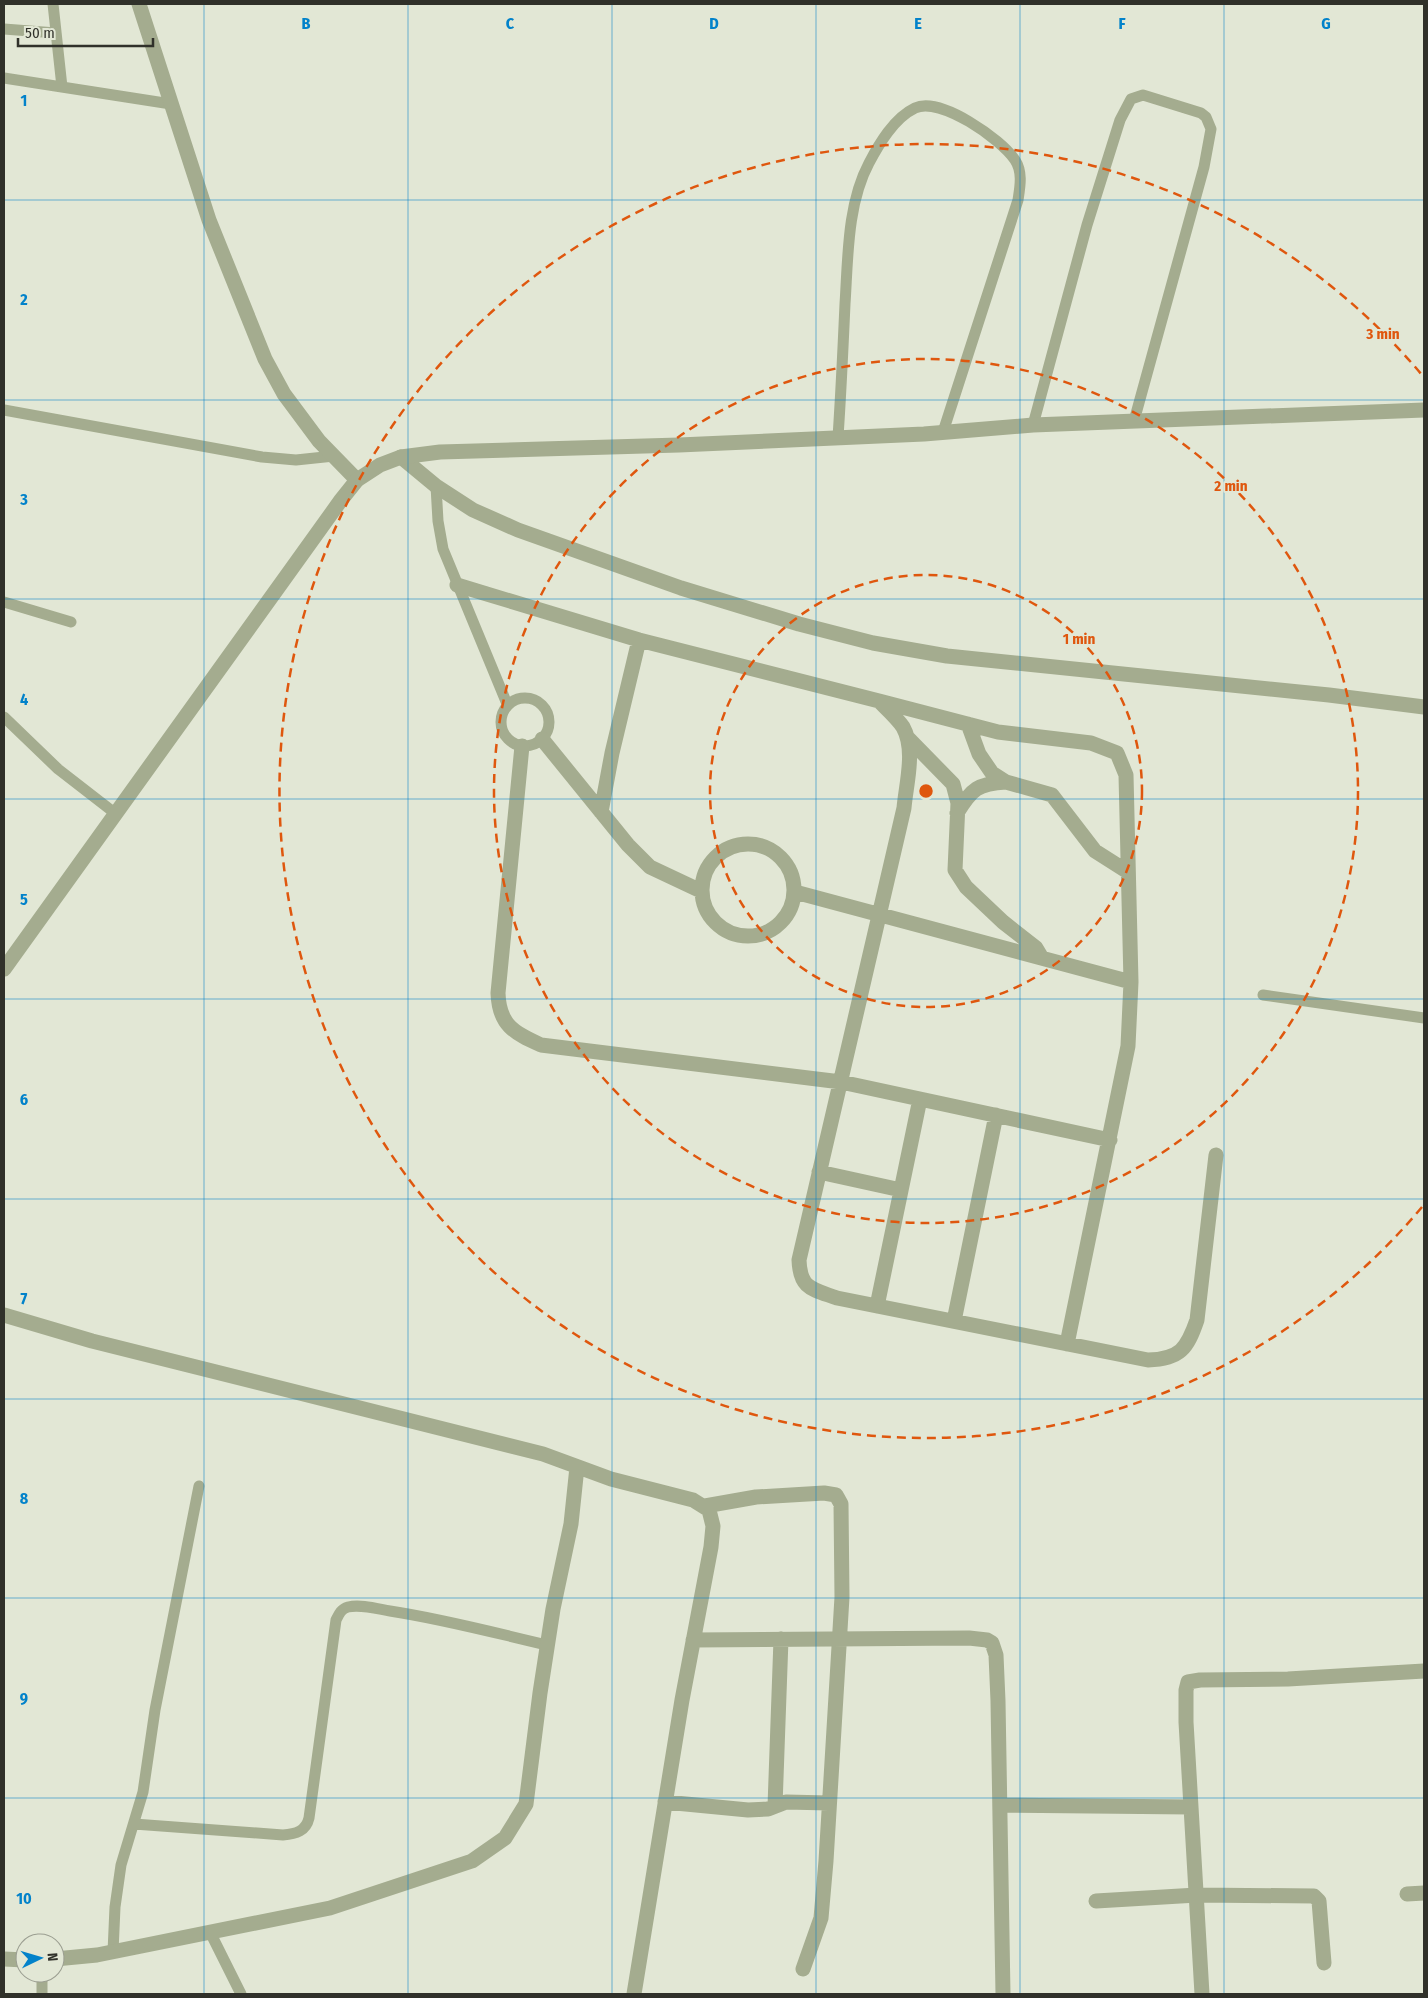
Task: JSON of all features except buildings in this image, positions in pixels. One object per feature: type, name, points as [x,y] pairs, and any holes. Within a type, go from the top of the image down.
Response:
[{"type":"street","points":[[139,4],[209,220],[265,359],[284,394],[319,441],[357,480]]},
{"type":"street","points":[[4,969],[236,644],[357,480],[380,465],[401,457],[440,452],[679,445],[943,432],[1134,420],[1424,410]]},
{"type":"street","points":[[401,457],[436,486],[473,510],[518,530],[681,588],[799,624],[873,643],[946,656],[1329,695],[1424,707]]},
{"type":"street","points":[[457,585],[639,640],[998,732],[1091,743],[1117,753],[1126,775],[1131,982],[1128,1046],[1067,1344]]},
{"type":"street","points":[[601,812],[619,717],[639,640]]},
{"type":"street","points":[[879,701],[902,726],[907,737],[909,754],[904,808],[878,913],[799,1260],[800,1274],[804,1284],[814,1290],[837,1298],[1148,1360],[1164,1360],[1177,1355],[1187,1345],[1197,1320],[1216,1155]]},
{"type":"street","points":[[968,724],[979,754],[992,773],[1006,782],[1052,796],[1095,852],[1128,872]]},
{"type":"street","points":[[907,737],[953,784],[958,802],[955,870],[966,887],[1003,922],[1036,948],[1042,958]]},
{"type":"street","points":[[542,739],[601,812],[650,867],[702,891]]},
{"type":"street","points":[[522,746],[498,993],[502,1019],[516,1034],[541,1045],[840,1082],[1110,1140]]},
{"type":"street","points":[[957,813],[969,793],[985,784],[1006,782]]},
{"type":"street","points":[[740,844],[757,844],[772,850],[785,861],[792,876],[794,892],[791,907],[783,921],[770,931],[756,936],[740,936],[725,930],[713,920],[705,907],[702,891],[704,875],[712,860],[724,849],[740,844]]},
{"type":"street","points":[[794,892],[1131,982]]},
{"type":"street","points":[[877,1306],[920,1099]]},
{"type":"street","points":[[954,1321],[996,1116]]},
{"type":"street","points":[[819,1172],[901,1190]]},
{"type":"street","points":[[4,1315],[101,1343],[543,1454],[611,1479],[693,1500],[705,1506],[711,1514],[713,1526],[664,1802],[634,1994]]},
{"type":"street","points":[[65,1958],[113,1952],[330,1908],[472,1861],[505,1838],[526,1804],[547,1645],[571,1524],[577,1467]]},
{"type":"street","points":[[705,1506],[756,1497],[824,1493],[836,1495],[841,1504],[843,1535],[840,1638],[821,1918],[803,1969]]},
{"type":"street","points":[[693,1640],[969,1638],[987,1640],[992,1643],[996,1654],[1003,1994]]},
{"type":"street","points":[[775,1806],[781,1639]]},
{"type":"street","points":[[1202,1994],[1190,1807],[1187,1685],[1191,1681],[1288,1679],[1424,1671]]},
{"type":"street","points":[[664,1802],[748,1810],[761,1810],[786,1802],[829,1803]]},
{"type":"street","points":[[1000,1805],[1190,1807]]},
{"type":"street","points":[[1407,1894],[1424,1893]]},
{"type":"street","points":[[1096,1901],[1197,1895],[1314,1896],[1319,1901],[1324,1963]]},
{"type":"lane","points":[[53,4],[62,87]]},
{"type":"lane","points":[[4,29],[56,33]]},
{"type":"lane","points":[[4,78],[171,104]]},
{"type":"lane","points":[[1032,425],[1087,225],[1120,120],[1131,99],[1143,95],[1201,114],[1209,121],[1210,130],[1204,167],[1134,420]]},
{"type":"lane","points":[[838,437],[847,270],[857,194],[868,164],[883,140],[899,120],[915,108],[927,106],[943,108],[969,122],[999,144],[1015,159],[1019,168],[1020,183],[1018,200],[943,432]]},
{"type":"lane","points":[[4,410],[262,458],[296,460],[334,456]]},
{"type":"lane","points":[[436,486],[438,521],[443,548],[507,704]]},
{"type":"lane","points":[[4,602],[72,622]]},
{"type":"lane","points":[[522,697],[539,701],[548,715],[547,732],[542,739],[533,745],[522,746],[513,744],[506,738],[502,730],[502,712],[507,704],[522,697]]},
{"type":"lane","points":[[4,717],[58,769],[116,814]]},
{"type":"lane","points":[[1263,996],[1424,1018]]},
{"type":"lane","points":[[113,1952],[115,1907],[121,1864],[143,1792],[156,1710],[199,1486]]},
{"type":"lane","points":[[134,1824],[283,1835],[295,1834],[304,1829],[310,1818],[336,1620],[339,1612],[344,1609],[349,1607],[371,1608],[420,1616],[547,1645]]},
{"type":"lane","points":[[210,1932],[242,1994]]}]
